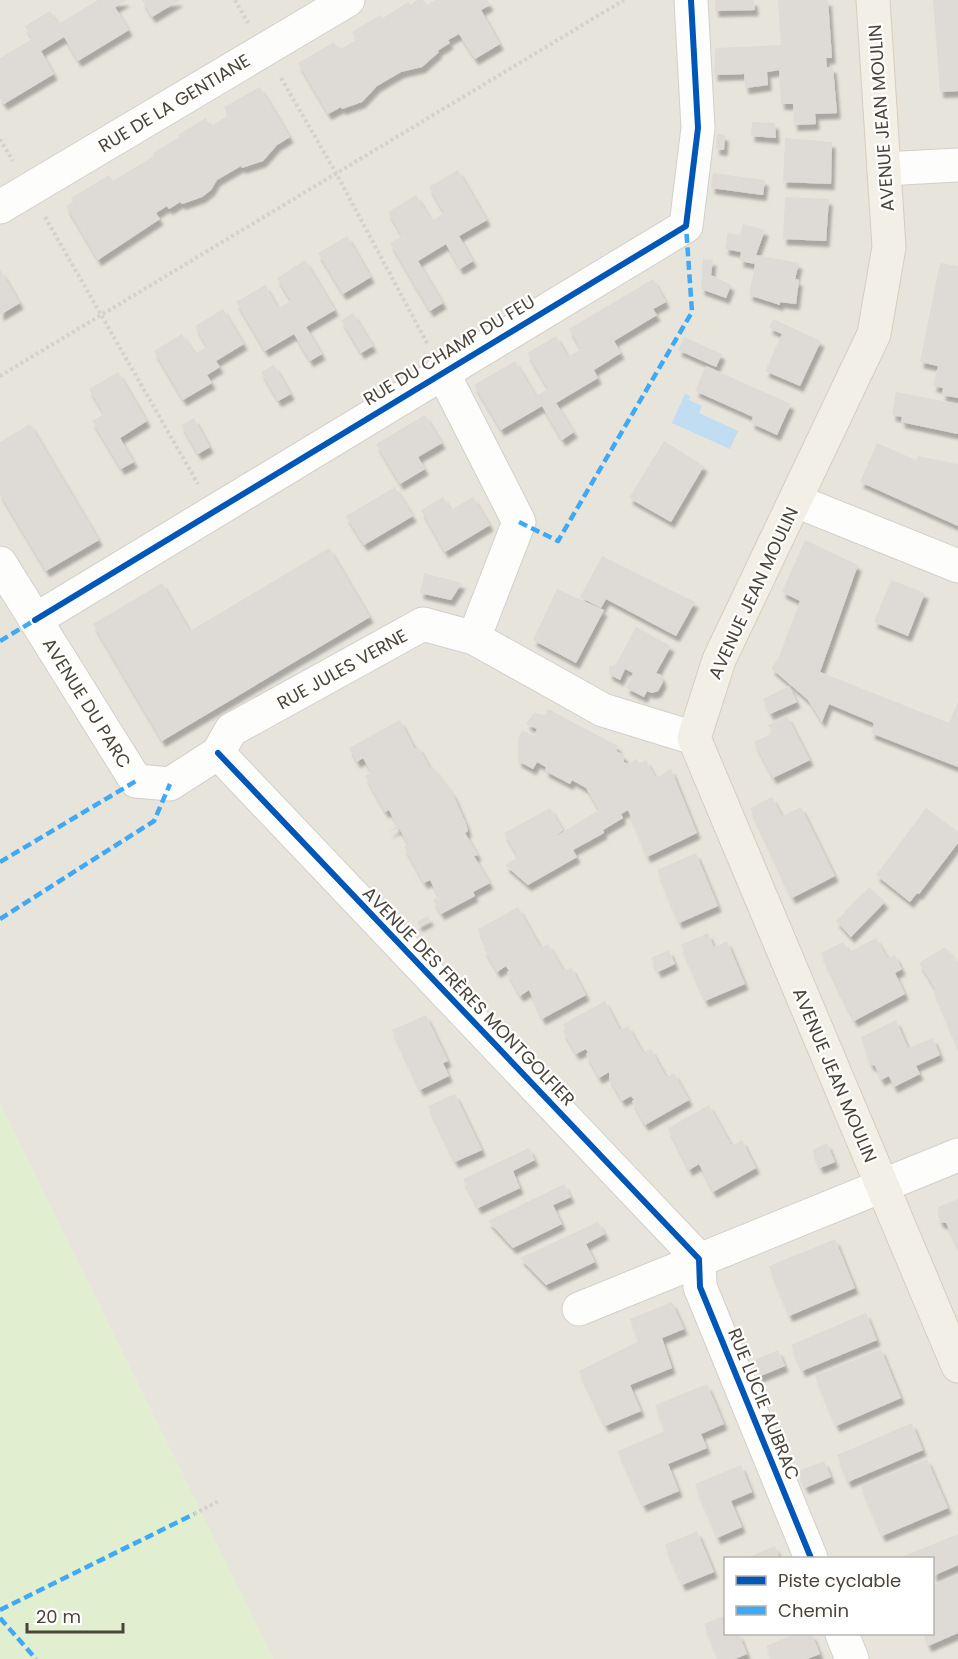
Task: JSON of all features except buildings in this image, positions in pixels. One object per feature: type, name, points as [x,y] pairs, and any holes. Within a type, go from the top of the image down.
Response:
[{"type":"main road","name":"AVENUE JEAN MOULIN","points":[[873,0],[889,248],[874,334],[719,660],[694,738],[958,1366]]},
{"type":"street","name":"RUE DE LA GENTIANE","points":[[0,207],[348,0]]},
{"type":"street","name":"RUE DU CHAMP DU FEU","points":[[35,620],[686,225],[698,128],[691,0]]},
{"type":"street","points":[[884,169],[958,165]]},
{"type":"street","points":[[442,371],[519,522],[474,638]]},
{"type":"street","points":[[796,501],[958,566]]},
{"type":"street","name":"AVENUE DU PARC","points":[[0,563],[136,781]]},
{"type":"street","name":"RUE JULES VERNE","points":[[136,781],[170,783],[218,753],[231,730],[423,624],[474,638],[603,710],[694,738]]},
{"type":"street","name":"AVENUE DES FRÈRES MONTGOLFIER","points":[[218,753],[699,1259]]},
{"type":"street","points":[[579,1309],[958,1155]]},
{"type":"street","name":"RUE LUCIE AUBRAC","points":[[699,1259],[700,1287],[811,1557]]},
{"type":"street","points":[[842,1635],[852,1659]]},
{"type":"path","points":[[235,0],[336,173],[442,371]]},
{"type":"path","points":[[0,376],[624,0]]},
{"type":"path","points":[[0,139],[214,510]]},
{"type":"path","points":[[194,1514],[219,1501]]},
{"type":"shaded area","points":[[0,0],[958,0],[958,1659],[273,1659],[0,1104]]},
{"type":"green space","points":[[0,1104],[273,1659],[0,1659]]},
{"type":"water","points":[[685,394],[690,396],[689,400],[702,406],[699,413],[738,431],[730,449],[672,423]]},
{"type":"marked path","points":[[519,522],[558,541],[692,312],[686,226]]},
{"type":"marked path","points":[[0,641],[35,620]]},
{"type":"marked path","points":[[0,862],[136,781]]},
{"type":"marked path","points":[[0,919],[154,821],[170,784]]},
{"type":"marked path","points":[[0,1610],[194,1514]]},
{"type":"marked path","points":[[0,1618],[36,1659]]},
{"type":"cycle path","points":[[35,620],[686,226],[698,128],[691,0]]},
{"type":"cycle path","points":[[218,753],[699,1259],[700,1287],[811,1557]]}]
